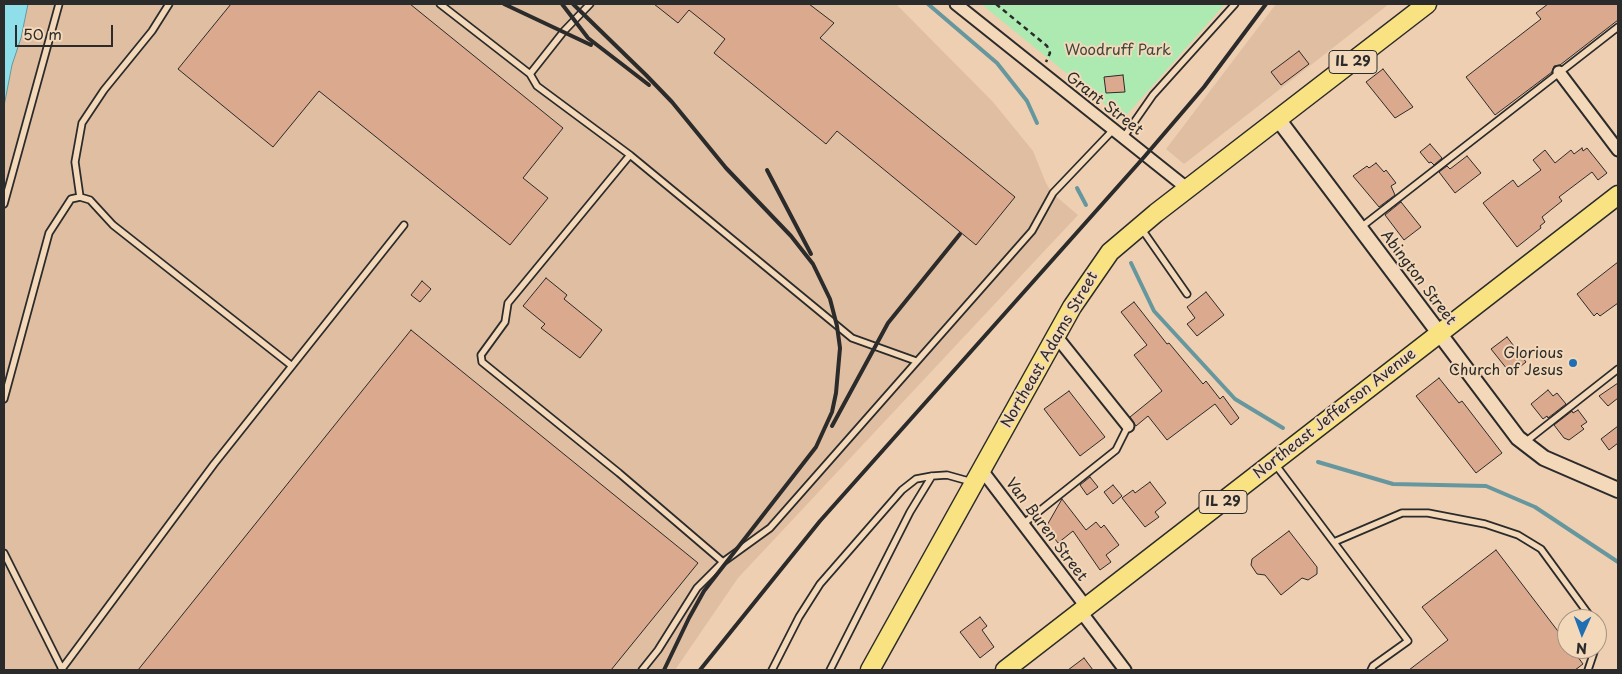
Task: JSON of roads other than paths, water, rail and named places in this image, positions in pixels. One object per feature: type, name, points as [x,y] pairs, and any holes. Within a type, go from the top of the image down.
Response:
[{"type":"main road","name":"Northeast Adams Street","points":[[870,670],[1056,336],[1101,264],[1116,247],[1140,226],[1427,4]]},
{"type":"main road","name":"Northeast Jefferson Avenue","points":[[1005,670],[1618,195]]},
{"type":"main road","points":[[875,670],[899,618]]},
{"type":"street","name":"Grant Street","points":[[956,4],[1188,189]]},
{"type":"street","points":[[1559,72],[1618,150]]},
{"type":"street","name":"Abington Street","points":[[1278,119],[1524,444],[1544,458],[1618,490]]},
{"type":"street","points":[[1056,336],[1128,426]]},
{"type":"street","name":"Van Buren Street","points":[[978,476],[1023,524],[1125,670]]},
{"type":"lane","points":[[4,204],[59,4]]},
{"type":"lane","points":[[80,196],[76,162],[82,123],[104,90],[152,30],[169,4]]},
{"type":"lane","points":[[440,4],[530,74],[537,86],[630,155],[852,338],[916,361]]},
{"type":"lane","points":[[530,74],[564,31],[590,4]]},
{"type":"lane","points":[[1123,138],[1153,95],[1235,4]]},
{"type":"lane","points":[[1360,228],[1618,26]]},
{"type":"lane","points":[[642,670],[658,650],[697,588],[723,562],[770,528],[1032,231],[1052,193],[1113,130]]},
{"type":"lane","points":[[630,155],[508,303],[504,322],[482,355],[482,362],[619,473],[723,562]]},
{"type":"lane","points":[[4,399],[49,233],[71,200],[80,196],[90,200],[113,225],[292,366]]},
{"type":"lane","points":[[4,553],[62,670],[214,464],[404,225]]},
{"type":"lane","points":[[1140,226],[1187,294]]},
{"type":"lane","points":[[1524,444],[1618,369]]},
{"type":"lane","points":[[1023,524],[1116,450],[1128,426]]},
{"type":"lane","points":[[1274,462],[1408,641],[1372,666],[1371,670]]},
{"type":"lane","points":[[772,670],[820,584],[902,490],[916,479],[932,476],[978,476]]},
{"type":"lane","points":[[830,670],[910,512],[932,476]]},
{"type":"lane","points":[[1334,542],[1402,512],[1428,513],[1485,524],[1518,535],[1540,549],[1585,609]]},
{"type":"water","points":[[4,4],[28,4],[21,38],[12,65],[4,106]]},
{"type":"waterway","points":[[928,4],[997,63],[1027,101],[1037,123]]},
{"type":"waterway","points":[[1077,188],[1086,205]]},
{"type":"waterway","points":[[1131,263],[1154,311],[1235,399],[1283,428]]},
{"type":"waterway","points":[[1318,462],[1393,484],[1486,486],[1535,507],[1618,562]]},
{"type":"railway","points":[[504,4],[591,45]]},
{"type":"railway","points":[[562,4],[588,38],[649,85]]},
{"type":"railway","points":[[573,4],[672,102],[726,168],[791,236],[813,264],[830,299],[837,326],[840,348],[836,393],[832,412],[816,447],[704,591],[664,670]]},
{"type":"railway","points":[[700,670],[820,521],[1145,156],[1204,87],[1266,4]]},
{"type":"railway","points":[[767,170],[811,254]]},
{"type":"railway","points":[[832,426],[888,323],[960,234]]},
{"type":"place","name":"Glorious Church of Jesus","points":[[1573,363]]},
{"type":"park label","name":"Woodruff Park","points":[[1118,51]]}]
